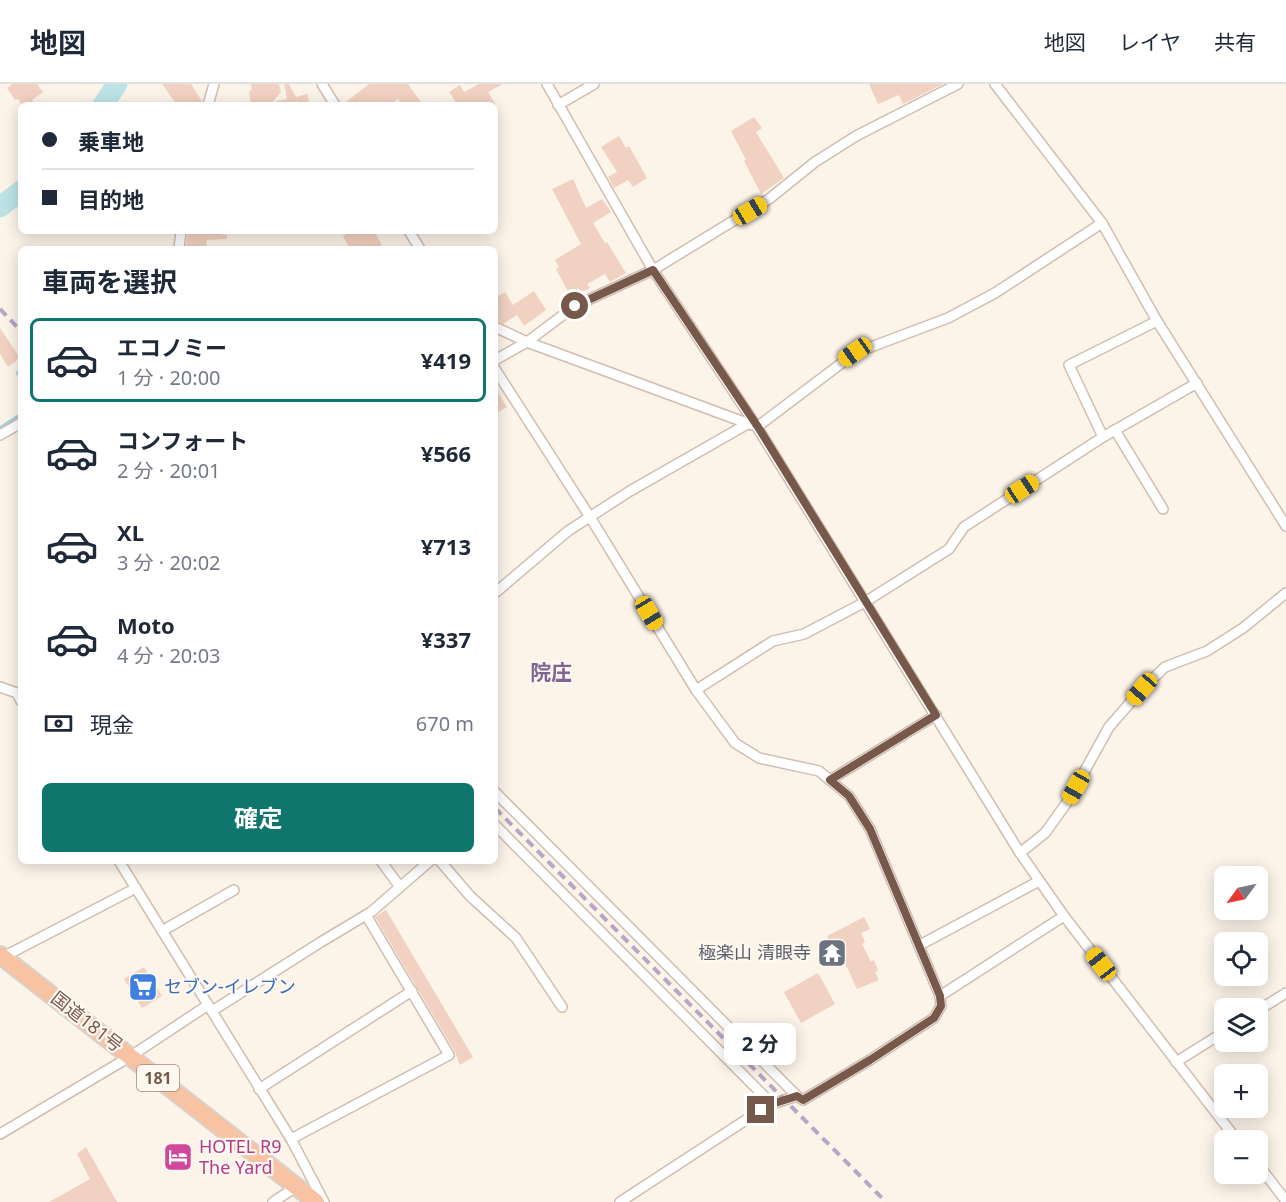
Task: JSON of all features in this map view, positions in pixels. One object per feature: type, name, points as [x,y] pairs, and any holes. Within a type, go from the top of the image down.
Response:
[{"type":"highway","name":"国道181号","points":[[2,956],[316,1202]]},
{"type":"street","points":[[209,102],[214,84]]},
{"type":"street","points":[[322,84],[333,102]]},
{"type":"street","points":[[547,84],[653,270],[865,602],[1020,853],[1064,916],[1230,1130]]},
{"type":"street","points":[[558,105],[594,84]]},
{"type":"street","points":[[498,358],[527,342],[575,306],[653,270],[769,199],[815,162],[856,136],[958,84]]},
{"type":"street","points":[[995,84],[1102,223],[1157,321],[1286,526]]},
{"type":"street","points":[[498,590],[568,531],[630,491],[753,425],[855,352],[948,318],[995,293],[1102,223]]},
{"type":"street","points":[[1103,437],[1069,365],[1157,321]]},
{"type":"street","points":[[498,328],[527,342],[753,425]]},
{"type":"street","points":[[498,374],[590,517],[696,690],[735,743],[759,758],[819,771],[849,796],[870,829],[920,945],[940,996],[941,1006],[934,1018],[803,1100],[498,795]]},
{"type":"street","points":[[696,690],[773,641],[804,634],[865,602],[949,549],[964,527],[1103,437],[1197,383]]},
{"type":"street","points":[[0,435],[18,425]]},
{"type":"street","points":[[1115,430],[1163,509]]},
{"type":"street","points":[[1020,853],[1045,833],[1068,801],[1109,727],[1142,689],[1165,667],[1207,651],[1243,628],[1286,593]]},
{"type":"street","points":[[0,687],[16,693],[18,696]]},
{"type":"street","points":[[830,780],[936,715]]},
{"type":"street","points":[[498,828],[772,1104]]},
{"type":"street","points":[[121,864],[291,1140],[324,1202]]},
{"type":"street","points":[[383,864],[400,888]]},
{"type":"street","points":[[0,1134],[366,915],[427,864]]},
{"type":"street","points":[[443,864],[470,896],[516,938],[562,1007]]},
{"type":"street","points":[[920,945],[1039,881]]},
{"type":"street","points":[[2,956],[136,888]]},
{"type":"street","points":[[162,931],[234,890]]},
{"type":"street","points":[[291,1140],[449,1055],[366,915]]},
{"type":"street","points":[[940,996],[1064,916]]},
{"type":"street","points":[[259,1089],[412,991]]},
{"type":"street","points":[[1268,1004],[1286,993]]},
{"type":"street","points":[[1176,1062],[1214,1038]]},
{"type":"street","points":[[626,1200],[772,1104],[797,1096]]},
{"type":"street","points":[[1268,1177],[1286,1201]]},
{"type":"street","points":[[273,1202],[296,1187]]},
{"type":"building","points":[[12,84],[37,84],[43,92],[32,100],[34,102],[20,102],[18,99],[15,100],[7,88]]},
{"type":"building","points":[[162,84],[191,84],[202,101],[200,102],[175,102]]},
{"type":"building","points":[[251,84],[279,84],[281,92],[273,102],[251,102],[249,91],[252,90]]},
{"type":"building","points":[[284,84],[289,84],[296,97],[307,94],[309,102],[277,102],[287,99]]},
{"type":"building","points":[[369,84],[408,84],[421,102],[400,102],[398,99],[394,102],[346,102]]},
{"type":"building","points":[[479,84],[503,84],[488,92],[494,102],[456,102],[449,92],[460,85],[464,92]]},
{"type":"building","points":[[869,84],[943,84],[903,104],[899,95],[878,104]]},
{"type":"building","points":[[754,117],[762,128],[756,132],[784,178],[761,194],[731,131]]},
{"type":"building","points":[[619,136],[626,148],[629,146],[647,178],[633,187],[628,180],[614,188],[608,177],[617,172],[601,147]]},
{"type":"building","points":[[573,179],[586,208],[602,199],[611,212],[593,223],[626,273],[610,282],[605,274],[587,284],[590,288],[571,297],[556,269],[559,267],[555,260],[581,244],[552,189]]},
{"type":"building","points":[[188,234],[227,235],[227,239],[207,240],[206,246],[186,246]]},
{"type":"building","points":[[376,234],[382,245],[348,246],[343,236]]},
{"type":"building","points":[[534,291],[546,310],[524,326],[517,315],[503,324],[498,322],[498,296],[505,292],[513,305]]},
{"type":"building","points":[[0,328],[18,355],[18,360],[8,367],[0,354]]},
{"type":"building","points":[[498,392],[507,407],[498,412]]},
{"type":"building","points":[[386,910],[473,1057],[460,1065],[455,1052],[375,917]]},
{"type":"building","points":[[864,917],[870,929],[861,933],[865,942],[862,944],[871,962],[874,960],[878,971],[875,972],[879,980],[857,989],[844,961],[840,963],[827,936]]},
{"type":"building","name":"セブン-イレブン","points":[[144,967],[162,996],[142,1008],[124,979]]},
{"type":"building","points":[[818,973],[835,1004],[801,1023],[784,992]]},
{"type":"building","points":[[86,1147],[117,1202],[49,1202],[90,1179],[77,1154]]},
{"type":"waterway","points":[[105,102],[117,84]]},
{"type":"waterway","points":[[0,207],[18,193]]},
{"type":"waterway","points":[[0,428],[18,417]]},
{"type":"railway","points":[[0,309],[18,328]]},
{"type":"railway","points":[[498,811],[886,1202]]},
{"type":"place","name":"極楽山 清眼寺","points":[[832,953]]},
{"type":"place","name":"セブン-イレブン","points":[[143,987]]},
{"type":"place","name":"HOTEL R9 The Yard","points":[[178,1157]]},
{"type":"district","name":"院庄","points":[[551,673]]},
{"type":"route","points":[[575,306],[653,270],[758,427],[936,715],[830,780],[849,796],[870,829],[908,916],[940,996],[941,1006],[934,1018],[803,1100],[797,1096],[761,1110]]}]
